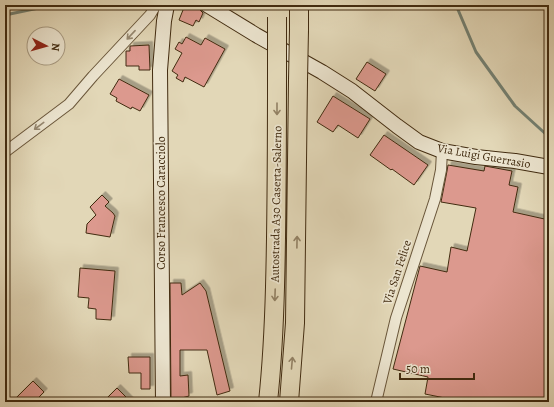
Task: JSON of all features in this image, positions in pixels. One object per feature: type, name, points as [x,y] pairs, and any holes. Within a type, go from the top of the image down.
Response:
[{"type":"highway","name":"Autostrada A30 Caserta-Salerno","points":[[289,402],[295,323],[299,5]]},
{"type":"highway","name":"Autostrada A30 Caserta-Salerno","points":[[268,402],[274,334],[277,231],[277,11]]},
{"type":"street","points":[[5,152],[69,104],[150,15],[156,5]]},
{"type":"street","name":"Corso Francesco Caracciolo","points":[[163,402],[160,70],[166,5]]},
{"type":"street","name":"Via Luigi Guerrasio","points":[[207,5],[352,90],[397,126],[420,142],[442,151],[549,167]]},
{"type":"street","name":"Via San Felice","points":[[376,402],[396,318],[435,198],[441,170],[442,151]]},
{"type":"building","points":[[185,5],[191,5],[203,13],[199,22],[196,20],[193,26],[179,20]]},
{"type":"building","points":[[186,37],[201,45],[205,38],[225,49],[204,87],[185,77],[183,82],[176,78],[178,75],[172,71],[182,53],[175,49],[179,42],[182,44]]},
{"type":"building","points":[[149,45],[150,70],[139,70],[139,66],[126,66],[126,51],[130,51],[130,46]]},
{"type":"building","points":[[367,62],[386,74],[375,91],[356,79]]},
{"type":"building","points":[[119,79],[149,95],[140,111],[132,107],[131,109],[116,101],[117,98],[110,94]]},
{"type":"building","points":[[333,96],[370,119],[358,138],[338,125],[333,132],[317,122]]},
{"type":"building","points":[[384,135],[428,165],[414,185],[370,155]]},
{"type":"building","points":[[448,165],[484,171],[485,166],[512,171],[509,185],[518,187],[513,212],[549,220],[549,402],[465,402],[425,394],[428,377],[393,369],[420,266],[447,272],[451,247],[467,251],[476,208],[441,202]]},
{"type":"building","points":[[102,195],[109,202],[105,206],[115,216],[110,237],[86,233],[87,224],[96,215],[90,207]]},
{"type":"building","points":[[80,268],[115,271],[111,320],[96,319],[96,309],[88,308],[89,298],[78,297]]},
{"type":"building","points":[[170,283],[181,283],[182,295],[200,283],[206,291],[230,391],[217,395],[207,350],[180,350],[180,376],[188,375],[189,396],[171,401]]},
{"type":"building","points":[[128,357],[150,357],[150,389],[141,389],[141,373],[129,373]]},
{"type":"building","points":[[33,381],[44,392],[34,402],[12,402]]},
{"type":"building","points":[[117,388],[131,402],[103,402]]},
{"type":"waterway","points":[[5,15],[53,5]]},
{"type":"waterway","points":[[456,5],[476,52],[515,106],[549,137]]}]
